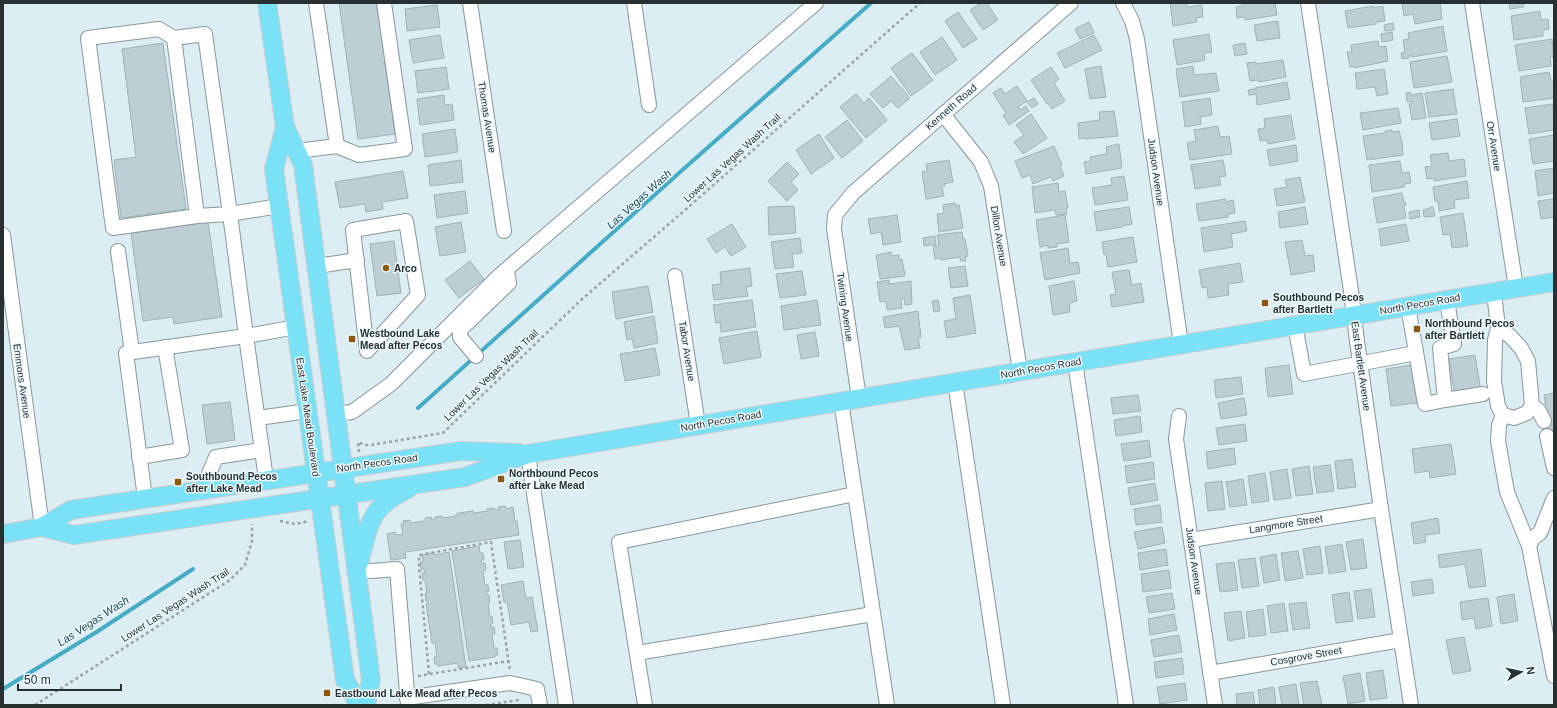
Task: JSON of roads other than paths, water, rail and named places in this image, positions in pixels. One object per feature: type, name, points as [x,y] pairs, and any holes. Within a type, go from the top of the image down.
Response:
[{"type":"main road","name":"East Lake Mead Boulevard","points":[[267,3],[285,126],[303,165],[371,680],[366,705]]},
{"type":"main road","name":"East Lake Mead Boulevard","points":[[285,126],[274,169],[345,680],[359,705]]},
{"type":"main road","name":"North Pecos Road","points":[[42,527],[74,535],[465,477],[528,454],[1554,282]]},
{"type":"main road","name":"North Pecos Road","points":[[3,534],[42,527],[71,510],[266,479],[461,451],[528,454]]},
{"type":"main road","points":[[357,572],[368,530],[375,513],[388,500],[419,484]]},
{"type":"street","points":[[316,3],[337,146]]},
{"type":"street","points":[[297,151],[337,146],[359,155],[405,149],[384,3]]},
{"type":"street","name":"Thomas Avenue","points":[[470,3],[504,232]]},
{"type":"street","points":[[634,3],[649,105]]},
{"type":"street","points":[[336,414],[352,412],[391,384],[500,275],[816,3]]},
{"type":"street","name":"Kenneth Road","points":[[835,215],[853,193],[1071,3]]},
{"type":"street","name":"Judson Avenue","points":[[1123,3],[1132,21],[1137,39],[1181,344]]},
{"type":"street","name":"East Bartlett Avenue","points":[[1308,3],[1411,705]]},
{"type":"street","name":"Orr Avenue","points":[[1472,3],[1516,288]]},
{"type":"street","points":[[266,479],[246,336],[230,214],[205,34],[174,38],[159,29],[88,38],[113,228],[197,216],[230,214],[279,206]]},
{"type":"street","points":[[174,38],[197,216]]},
{"type":"street","name":"Dillon Avenue","points":[[943,114],[981,162],[991,186],[1020,371]]},
{"type":"street","name":"Twining Avenue","points":[[835,215],[834,229],[859,398]]},
{"type":"street","points":[[406,221],[418,295],[367,351],[363,313],[357,260],[353,230],[406,221]]},
{"type":"street","name":"Emmons Avenue","points":[[3,234],[42,527]]},
{"type":"street","points":[[118,250],[132,352]]},
{"type":"street","points":[[316,266],[357,260]]},
{"type":"street","points":[[476,356],[460,337],[460,330],[509,283],[508,276],[500,275]]},
{"type":"street","name":"Tabor Avenue","points":[[675,276],[698,425]]},
{"type":"street","points":[[1494,292],[1498,328],[1495,340],[1494,381],[1498,406],[1503,415],[1514,418],[1527,413],[1532,405],[1528,361],[1521,348],[1510,336],[1498,328]]},
{"type":"street","points":[[1445,400],[1440,348],[1454,344],[1447,300]]},
{"type":"street","points":[[1408,306],[1425,404],[1483,394]]},
{"type":"street","points":[[1295,325],[1304,374],[1416,353]]},
{"type":"street","points":[[145,498],[126,353],[246,336],[296,327]]},
{"type":"street","points":[[140,457],[182,450],[165,347]]},
{"type":"street","points":[[1075,362],[1126,705]]},
{"type":"street","points":[[955,382],[1002,705]]},
{"type":"street","points":[[841,401],[887,705]]},
{"type":"street","points":[[1532,405],[1539,412],[1544,421]]},
{"type":"street","points":[[258,418],[308,411]]},
{"type":"street","points":[[1503,415],[1499,425],[1498,441],[1507,492],[1529,546],[1554,676]]},
{"type":"street","name":"Judson Avenue","points":[[1179,416],[1176,439],[1215,705]]},
{"type":"street","points":[[1547,436],[1554,468]]},
{"type":"street","points":[[210,488],[208,474],[216,457],[262,450]]},
{"type":"street","points":[[528,454],[566,705]]},
{"type":"street","points":[[645,705],[619,542],[855,494]]},
{"type":"street","points":[[1529,546],[1533,538],[1540,533],[1554,498]]},
{"type":"street","name":"Langmore Street","points":[[1191,540],[1381,508]]},
{"type":"street","points":[[357,572],[397,569],[408,701],[512,684],[537,689],[540,705]]},
{"type":"street","points":[[637,653],[873,614]]},
{"type":"street","name":"Cosgrove Street","points":[[1210,673],[1401,640]]},
{"type":"waterway","name":"Las Vegas Wash","points":[[418,408],[679,173],[871,3]]},
{"type":"waterway","name":"Las Vegas Wash","points":[[3,689],[95,633],[193,569]]},
{"type":"place","name":"Arco","points":[[386,268]]},
{"type":"place","name":"Southbound Pecos after Bartlett","points":[[1265,303]]},
{"type":"place","name":"Northbound Pecos after Bartlett","points":[[1417,329]]},
{"type":"place","name":"Westbound Lake Mead after Pecos","points":[[352,339]]},
{"type":"place","name":"Northbound Pecos after Lake Mead","points":[[501,479]]},
{"type":"place","name":"Southbound Pecos after Lake Mead","points":[[178,482]]},
{"type":"place","name":"Eastbound Lake Mead after Pecos","points":[[327,693]]}]
